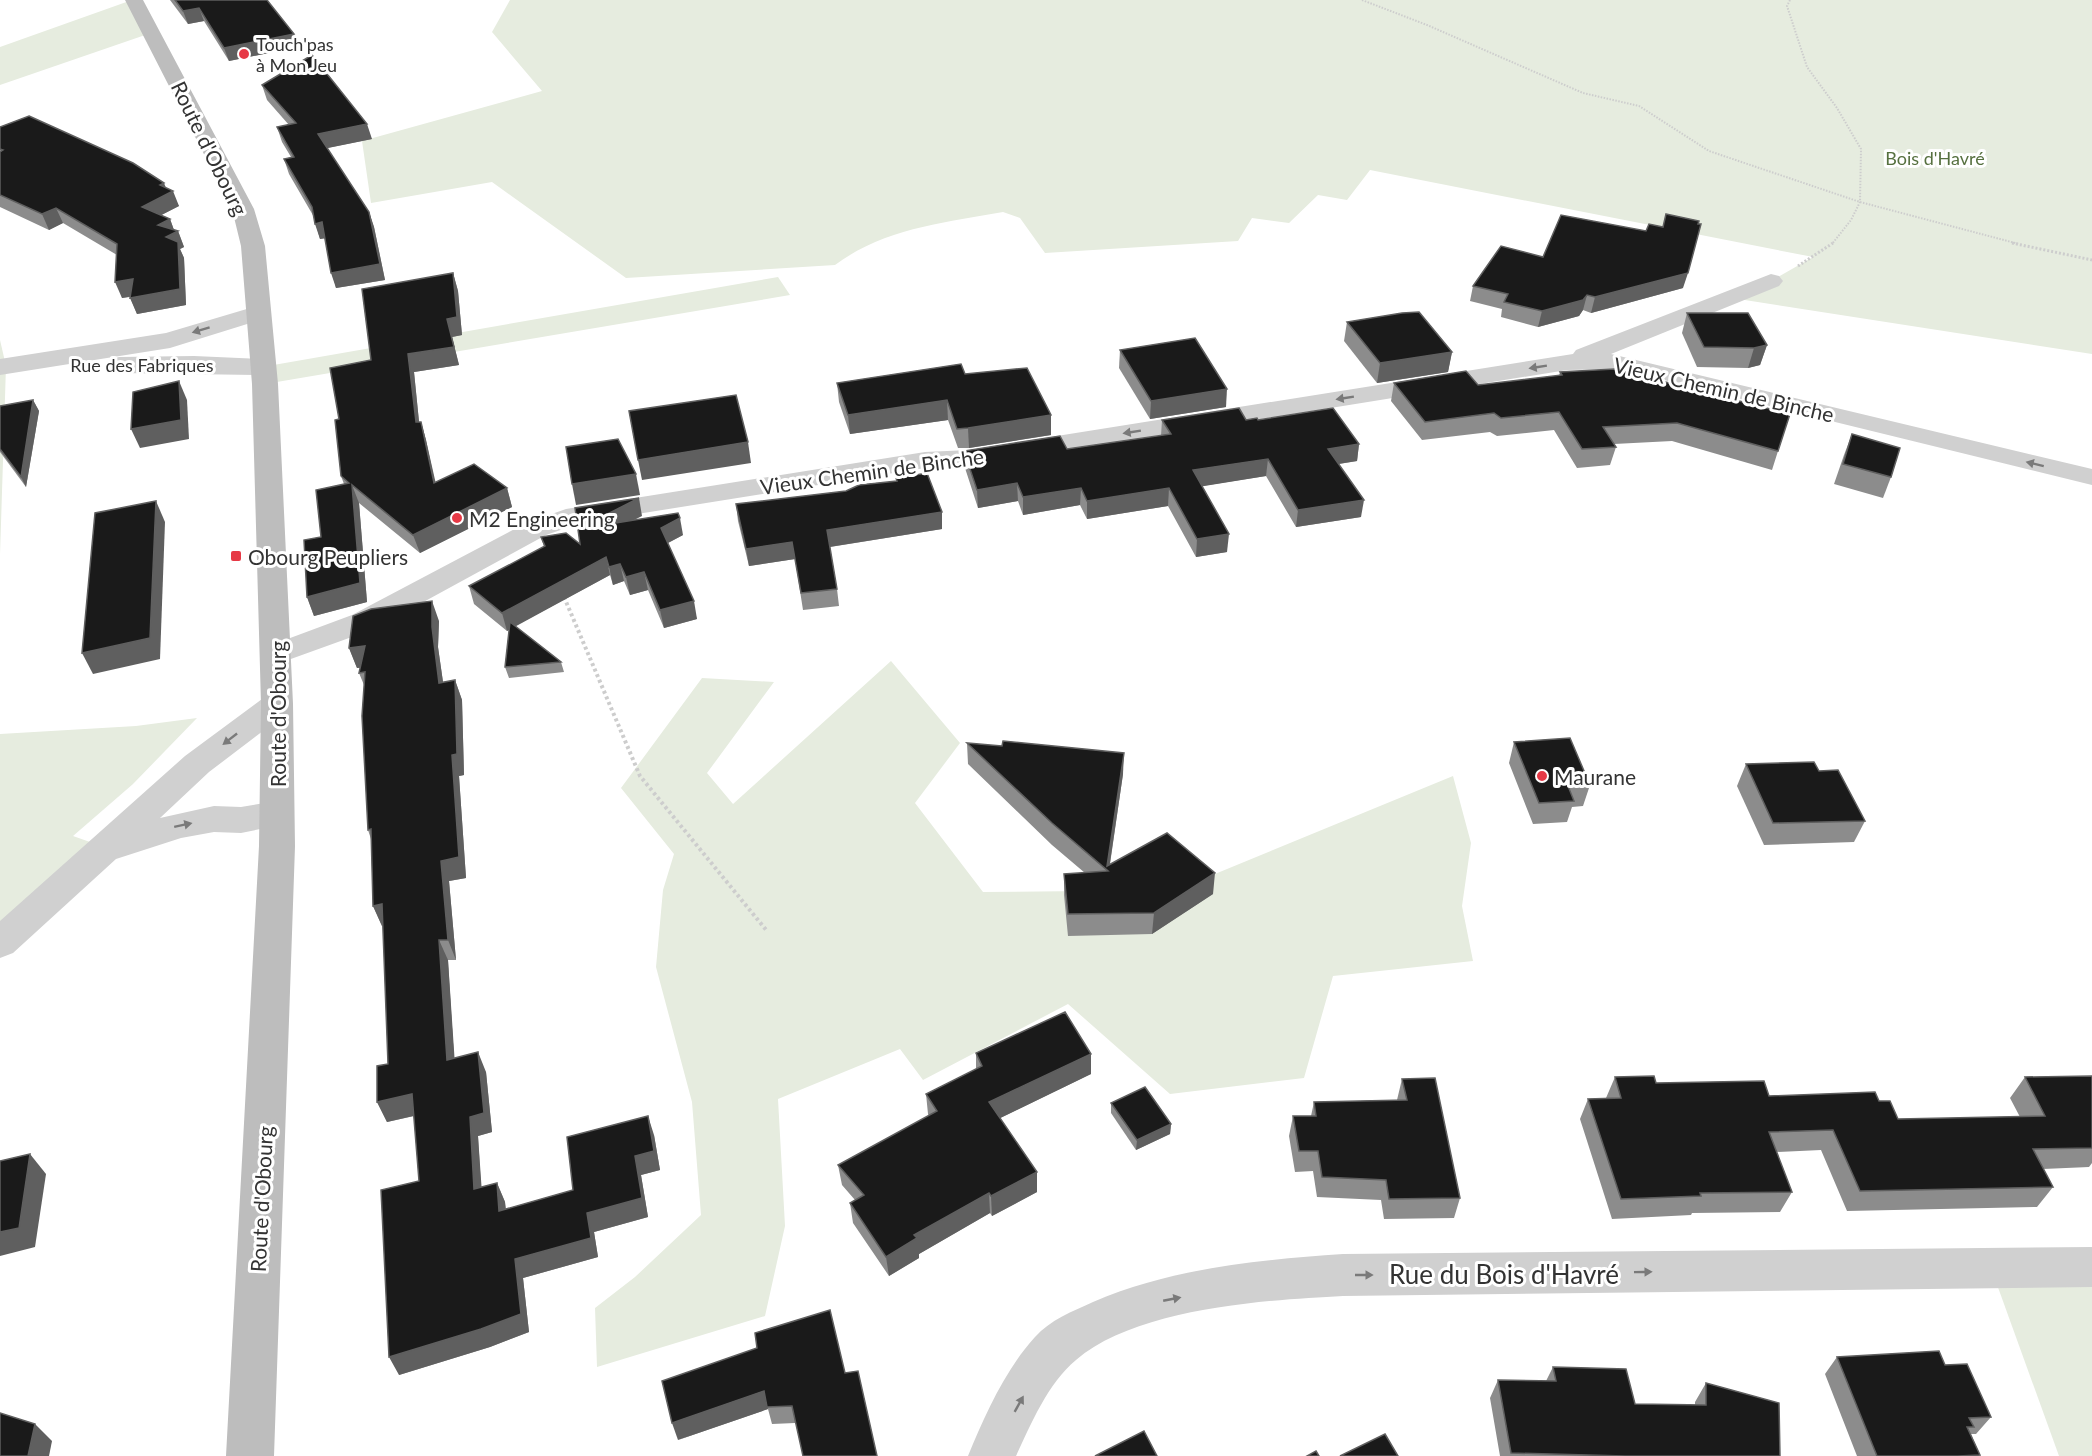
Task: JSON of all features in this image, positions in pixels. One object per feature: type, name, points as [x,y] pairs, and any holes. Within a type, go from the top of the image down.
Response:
[{"type":"main road","name":"Route d'Obourg","points":[[134,0],[243,209],[253,246],[256,313],[262,368],[278,704],[277,814],[250,1456]]},
{"type":"street","points":[[1567,362],[1771,281]]},
{"type":"street","name":"Rue des Fabriques","points":[[11,366],[170,340],[256,313]]},
{"type":"street","name":"Vieux Chemin de Binche","points":[[277,654],[363,622],[536,529],[576,515],[925,460],[981,456],[1567,362],[1619,361],[2092,477]]},
{"type":"street","name":"Rue des Fabriques","points":[[11,366],[194,364],[262,368]]},
{"type":"street","points":[[0,943],[197,764],[278,704]]},
{"type":"street","points":[[107,848],[179,825],[214,819],[241,820],[277,814]]},
{"type":"street","name":"Rue du Bois d'Havré","points":[[992,1456],[1033,1379],[1059,1344],[1084,1328],[1134,1306],[1272,1278],[1342,1275],[2092,1267]]},
{"type":"path","points":[[1362,0],[1427,25],[1582,93],[1639,106],[1709,152],[1860,202],[1980,236],[2092,260]]},
{"type":"path","points":[[1771,281],[1831,245],[1851,220],[1860,202],[1861,150],[1837,108],[1807,67],[1786,6],[1790,0]]},
{"type":"path","points":[[563,594],[640,776],[767,931]]},
{"type":"green space","points":[[132,0],[151,33],[0,85],[0,47]]},
{"type":"green space","name":"Bois d'Havré","points":[[510,0],[2092,0],[2092,354],[1732,298],[1771,281],[1813,257],[1370,170],[1347,200],[1318,195],[1289,223],[1252,218],[1238,241],[1045,253],[1020,218],[1003,212],[937,224],[894,235],[854,253],[835,265],[626,278],[492,182],[371,203],[362,141],[542,91],[492,32]]},
{"type":"green space","points":[[778,277],[790,295],[265,384],[262,367]]},
{"type":"green space","points":[[0,340],[6,366],[0,555]]},
{"type":"green space","points":[[891,661],[960,743],[915,803],[983,892],[1176,890],[1453,776],[1471,843],[1462,906],[1473,961],[1333,976],[1304,1078],[1170,1094],[1068,1004],[923,1080],[900,1049],[778,1099],[785,1226],[765,1316],[597,1367],[595,1308],[635,1277],[701,1215],[692,1102],[656,967],[663,890],[674,854],[621,788],[702,678],[774,682],[707,773],[733,804]]},
{"type":"green space","points":[[197,718],[133,784],[73,836],[107,848],[0,943],[0,734],[136,726]]},
{"type":"green space","points":[[1991,1268],[2092,1268],[2092,1456],[2059,1456]]},
{"type":"building","points":[[175,0],[267,0],[294,34],[224,48],[199,8],[183,11]]},
{"type":"building","points":[[312,55],[367,124],[318,134],[369,212],[380,264],[331,273],[322,222],[315,224],[312,207],[284,159],[294,157],[277,127],[296,123],[262,85]]},
{"type":"building","points":[[29,116],[133,163],[164,183],[160,185],[173,191],[142,207],[170,219],[158,225],[178,231],[166,237],[178,242],[180,289],[130,298],[133,279],[115,282],[117,244],[56,208],[42,214],[0,195],[0,152],[3,150],[0,149],[0,127]]},
{"type":"building","points":[[1666,214],[1699,221],[1698,224],[1701,224],[1688,273],[1595,297],[1587,295],[1583,300],[1542,311],[1504,302],[1508,294],[1473,286],[1501,246],[1543,257],[1561,215],[1646,231],[1649,224],[1663,227]]},
{"type":"building","points":[[453,273],[457,317],[447,319],[454,347],[408,354],[416,422],[421,422],[434,483],[474,464],[507,488],[413,535],[352,485],[360,583],[307,597],[304,540],[321,537],[316,490],[349,483],[341,476],[335,420],[339,419],[330,368],[371,360],[362,289]]},
{"type":"building","points":[[1419,312],[1452,352],[1380,363],[1347,322],[1402,313]]},
{"type":"building","points":[[1687,313],[1748,313],[1767,345],[1754,348],[1704,347]]},
{"type":"building","points":[[1195,338],[1227,389],[1151,401],[1120,350]]},
{"type":"building","points":[[961,364],[965,374],[1027,368],[1051,415],[957,429],[947,400],[848,415],[837,383]]},
{"type":"building","points":[[1615,369],[1790,414],[1778,451],[1677,423],[1603,427],[1616,447],[1582,449],[1559,412],[1501,418],[1494,413],[1425,422],[1394,383],[1466,371],[1478,385],[1562,375],[1560,372]]},
{"type":"building","points":[[179,381],[181,420],[131,429],[133,392]]},
{"type":"building","points":[[736,395],[748,442],[638,460],[629,411]]},
{"type":"building","points":[[33,400],[21,477],[0,449],[0,406]]},
{"type":"building","points":[[1239,408],[1246,420],[1257,418],[1258,420],[1333,408],[1359,444],[1328,449],[1364,500],[1298,510],[1268,459],[1193,470],[1229,534],[1197,539],[1169,488],[1087,501],[1081,488],[1023,497],[1017,483],[977,490],[964,451],[1060,436],[1067,449],[1171,434],[1162,420]]},
{"type":"building","points":[[1852,434],[1900,448],[1891,477],[1843,464]]},
{"type":"building","points":[[618,439],[636,474],[572,484],[566,447]]},
{"type":"building","points":[[927,473],[942,512],[827,530],[837,589],[801,593],[792,542],[746,549],[736,504],[846,491],[859,485],[897,481],[896,478]]},
{"type":"building","points":[[639,498],[578,529],[678,513],[680,518],[661,528],[694,601],[660,610],[644,572],[626,577],[620,564],[609,567],[606,557],[502,613],[469,586],[545,546],[541,537],[566,533],[580,544],[575,508]]},
{"type":"building","points":[[156,501],[150,638],[82,653],[95,513]]},
{"type":"building","points":[[432,601],[432,627],[439,683],[455,680],[457,754],[452,755],[459,857],[441,861],[448,940],[439,940],[447,1060],[478,1052],[484,1113],[470,1117],[474,1189],[497,1183],[499,1211],[573,1190],[567,1137],[648,1116],[654,1151],[635,1156],[642,1198],[587,1213],[591,1238],[515,1259],[521,1314],[481,1329],[389,1357],[381,1190],[419,1181],[412,1094],[377,1102],[377,1066],[388,1064],[382,904],[373,906],[371,829],[368,830],[362,716],[365,672],[359,673],[365,646],[349,648],[353,616],[371,609]]},
{"type":"building","points":[[510,622],[561,662],[505,667]]},
{"type":"building","points":[[1570,738],[1590,785],[1568,786],[1574,801],[1539,803],[1514,742]]},
{"type":"building","points":[[1003,741],[1124,753],[1107,866],[1167,833],[1215,873],[1154,913],[1068,914],[1064,874],[1108,871],[1052,823],[967,743],[1002,746]]},
{"type":"building","points":[[1814,762],[1819,771],[1838,770],[1865,821],[1773,823],[1746,764]]},
{"type":"building","points":[[1065,1012],[1091,1054],[989,1102],[1037,1172],[991,1196],[989,1193],[914,1235],[917,1238],[886,1257],[850,1203],[864,1195],[838,1165],[937,1111],[926,1094],[982,1066],[976,1053]]},
{"type":"building","points":[[1654,1076],[1656,1083],[1764,1081],[1769,1096],[1875,1092],[1879,1101],[1890,1101],[1898,1119],[2045,1116],[2025,1077],[2092,1076],[2092,1148],[2033,1149],[2053,1187],[1860,1191],[1833,1130],[1769,1132],[1792,1192],[1700,1193],[1701,1196],[1621,1199],[1588,1099],[1621,1098],[1615,1077]]},
{"type":"building","points":[[1435,1078],[1460,1198],[1389,1199],[1386,1180],[1322,1177],[1318,1151],[1299,1151],[1293,1116],[1316,1116],[1314,1102],[1407,1100],[1402,1079]]},
{"type":"building","points":[[1145,1087],[1171,1124],[1137,1140],[1111,1103]]},
{"type":"building","points":[[30,1154],[19,1228],[0,1232],[0,1161]]},
{"type":"building","points":[[830,1310],[845,1373],[858,1371],[877,1456],[803,1456],[792,1406],[767,1407],[764,1391],[672,1423],[662,1381],[757,1348],[755,1333]]},
{"type":"building","points":[[1939,1351],[1945,1365],[1967,1364],[1991,1417],[1969,1418],[1974,1427],[1967,1427],[1980,1455],[1877,1456],[1837,1357]]},
{"type":"building","points":[[1553,1367],[1626,1369],[1635,1404],[1706,1405],[1706,1383],[1779,1403],[1780,1456],[1511,1453],[1498,1380],[1556,1381]]},
{"type":"building","points":[[0,1413],[35,1424],[28,1456],[0,1456]]},
{"type":"building","points":[[1144,1431],[1157,1456],[1095,1456]]},
{"type":"building","points":[[1385,1434],[1398,1456],[1340,1456]]},
{"type":"building","points":[[1316,1451],[1319,1456],[1307,1456]]},
{"type":"place","name":"Touch'pas à Mon Jeu","points":[[244,54]]},
{"type":"place","name":"M2 Engineering","points":[[457,518]]},
{"type":"place","name":"Obourg Peupliers","points":[[236,556]]},
{"type":"place","name":"Maurane","points":[[1542,776]]}]
